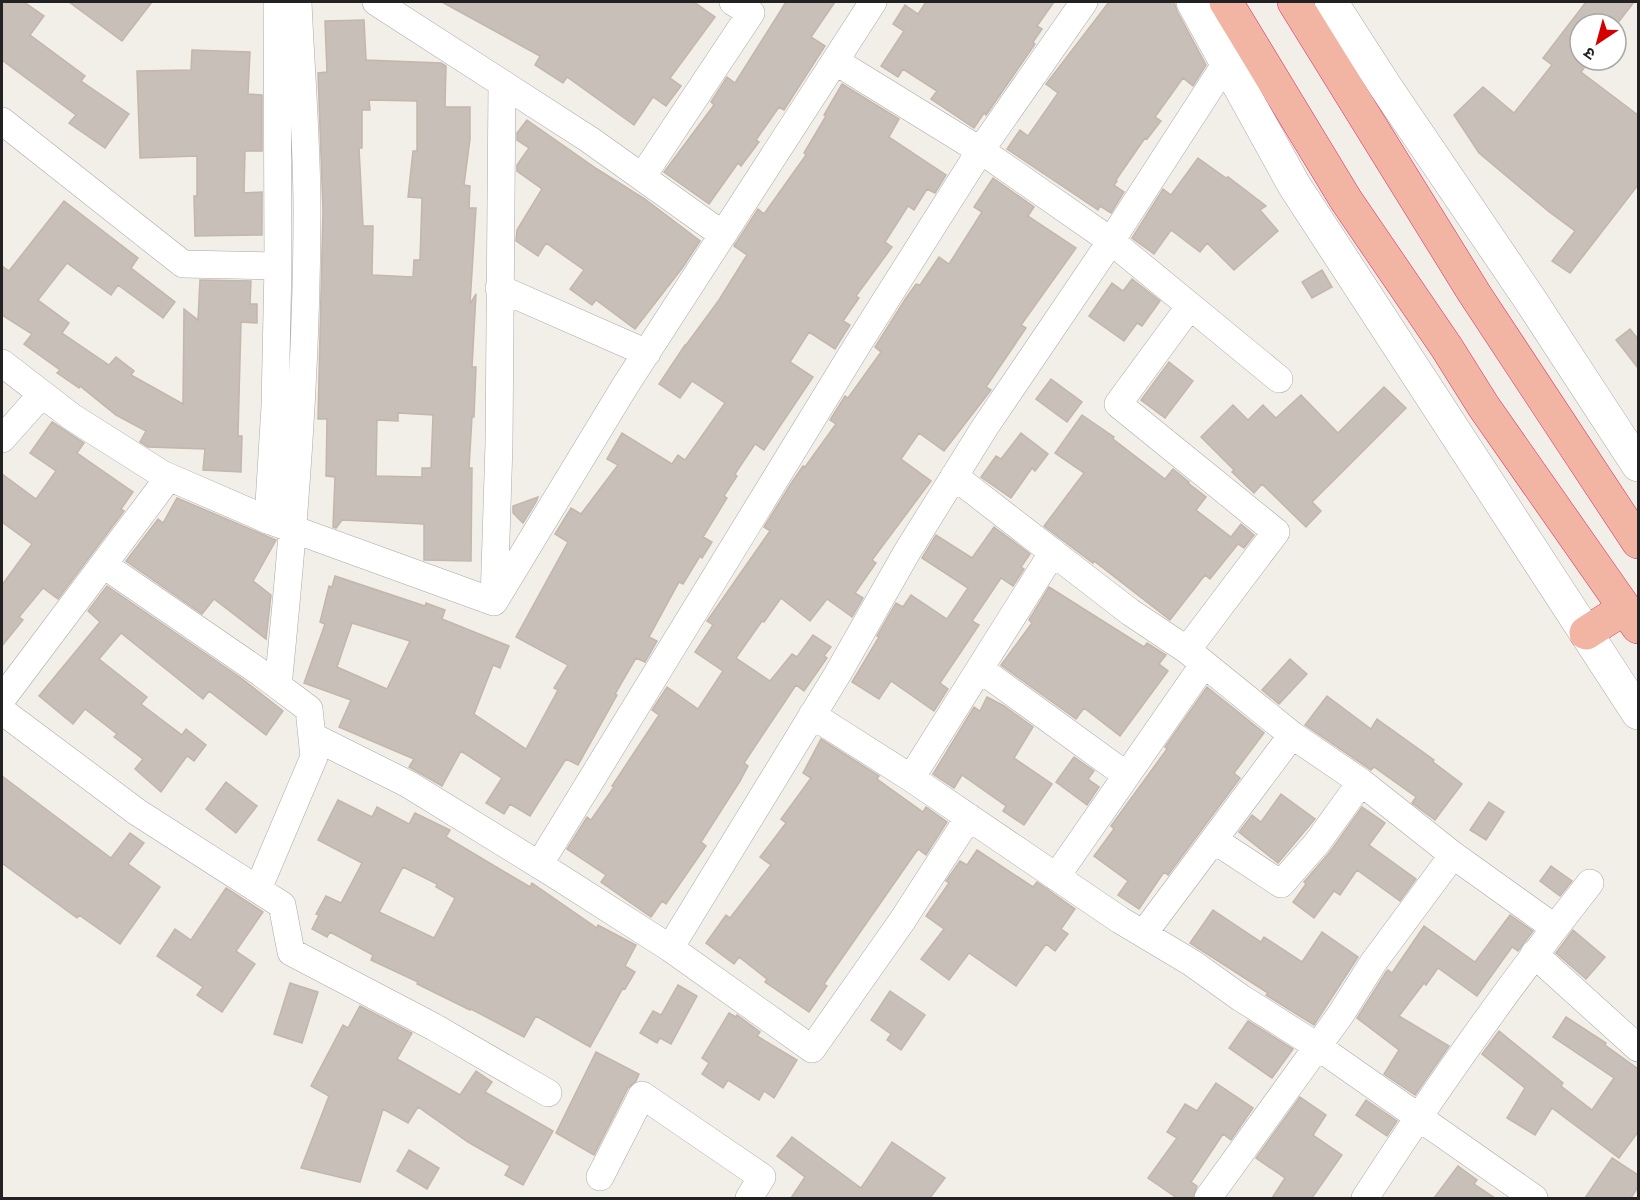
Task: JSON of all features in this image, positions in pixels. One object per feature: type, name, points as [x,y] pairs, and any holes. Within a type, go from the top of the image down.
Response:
[{"type":"highway","points":[[1226,2],[1346,200],[1447,348],[1484,407],[1632,617],[1586,633]]},
{"type":"highway","points":[[1294,2],[1474,293],[1638,542]]},
{"type":"street","points":[[270,2],[291,3]]},
{"type":"street","points":[[376,2],[590,140],[723,235]]},
{"type":"street","points":[[642,177],[751,13],[733,2]]},
{"type":"street","points":[[494,602],[647,353],[873,2]]},
{"type":"street","points":[[539,864],[772,482],[980,151],[1084,2]]},
{"type":"street","points":[[1193,2],[1294,186],[1638,713]]},
{"type":"street","points":[[1331,2],[1384,86],[1531,301],[1638,465]]},
{"type":"street","points":[[268,520],[275,406],[291,3]]},
{"type":"street","points":[[278,686],[294,529],[304,339],[307,209],[291,3]]},
{"type":"street","points":[[670,948],[985,427],[1111,241],[1226,63],[1248,38]]},
{"type":"street","points":[[836,61],[980,151],[1111,241],[1279,379]]},
{"type":"street","points":[[494,602],[499,444],[502,83]]},
{"type":"street","points":[[2,121],[183,264],[279,266]]},
{"type":"street","points":[[499,288],[647,353]]},
{"type":"street","points":[[1056,877],[1126,775],[1195,657],[1276,532],[1118,404],[1190,306]]},
{"type":"street","points":[[2,363],[72,417],[169,477],[268,520],[494,602]]},
{"type":"street","points":[[2,440],[42,394]]},
{"type":"street","points":[[2,699],[169,477]]},
{"type":"street","points":[[954,477],[1130,612],[1195,657],[1292,735],[1361,782],[1453,855],[1555,928]]},
{"type":"street","points":[[911,778],[1053,552]]},
{"type":"street","points":[[104,565],[309,709],[314,757],[258,889]]},
{"type":"street","points":[[980,669],[1126,775]]},
{"type":"street","points":[[2,711],[137,812],[282,905],[291,952],[434,1027],[548,1094]]},
{"type":"street","points":[[812,715],[911,778],[1120,920],[1144,933],[1317,1046],[1534,1198]]},
{"type":"street","points":[[1144,933],[1292,735]]},
{"type":"street","points":[[312,736],[408,784],[539,864],[670,948],[812,1050],[902,921],[969,817]]},
{"type":"street","points":[[1214,840],[1281,884],[1317,843],[1361,782]]},
{"type":"street","points":[[1208,1198],[1341,1014],[1373,963],[1453,855]]},
{"type":"street","points":[[1365,1198],[1534,954],[1590,883]]},
{"type":"street","points":[[1534,954],[1638,1048]]},
{"type":"street","points":[[600,1177],[642,1095],[762,1177],[749,1198]]},
{"type":"building","points":[[2,2],[24,2],[44,16],[30,35],[85,76],[81,81],[129,114],[105,148],[69,123],[76,115],[2,60]]},
{"type":"building","points":[[69,2],[152,2],[122,41]]},
{"type":"building","points":[[442,2],[694,2],[715,17],[670,78],[681,86],[666,106],[653,97],[634,125],[567,77],[563,83],[535,65],[540,56]]},
{"type":"building","points":[[786,2],[835,2],[811,37],[825,46],[784,110],[779,107],[756,140],[759,142],[741,166],[738,163],[709,204],[664,172],[714,105],[711,102],[727,77],[735,83]]},
{"type":"building","points":[[926,2],[1054,2],[1037,26],[1042,29],[1033,42],[1035,44],[986,115],[984,113],[974,128],[931,99],[937,91],[903,69],[898,77],[881,66],[904,31],[893,24],[905,5],[918,14]]},
{"type":"building","points":[[1109,2],[1174,2],[1206,65],[1193,86],[1183,78],[1155,117],[1161,121],[1147,139],[1145,138],[1116,180],[1114,185],[1124,192],[1111,213],[1100,206],[1098,210],[1007,149],[1020,130],[1028,136],[1058,93],[1046,84]]},
{"type":"building","points":[[1586,2],[1634,2],[1626,12],[1578,12]]},
{"type":"building","points":[[364,20],[366,60],[441,63],[446,66],[445,107],[470,107],[470,139],[464,185],[470,186],[469,208],[476,208],[470,304],[476,294],[472,367],[476,367],[474,417],[472,417],[469,468],[472,468],[471,561],[424,560],[424,524],[342,520],[336,528],[333,527],[335,477],[326,476],[327,419],[318,419],[323,210],[318,73],[327,72],[325,21]],"holes":[[[369,100],[417,101],[417,151],[413,151],[408,197],[422,198],[420,260],[414,260],[413,277],[372,275],[373,226],[363,226],[359,148],[362,148],[362,110],[370,110]],[[398,413],[433,415],[431,468],[422,468],[422,477],[376,476],[377,420],[398,421]]]},
{"type":"building","points":[[1568,25],[1568,72],[1581,72],[1638,115],[1638,185],[1570,273],[1552,261],[1575,231],[1479,153],[1454,115],[1483,87],[1514,113],[1552,65],[1543,58]]},
{"type":"building","points":[[192,50],[250,52],[248,94],[262,95],[262,151],[245,151],[244,193],[262,192],[262,235],[195,236],[194,196],[197,196],[197,156],[140,158],[137,71],[191,70]]},
{"type":"building","points":[[842,84],[899,119],[889,137],[946,175],[935,193],[927,189],[914,210],[908,206],[885,242],[892,247],[856,296],[859,298],[843,321],[850,325],[835,349],[809,332],[790,362],[813,377],[764,450],[755,444],[735,474],[737,476],[724,496],[727,498],[703,537],[712,542],[702,558],[700,556],[683,584],[679,582],[649,637],[657,641],[645,662],[636,658],[578,765],[566,759],[530,816],[510,804],[504,814],[486,803],[502,778],[461,751],[442,786],[409,767],[414,759],[339,727],[351,700],[304,683],[325,624],[320,622],[329,586],[332,587],[335,576],[425,606],[426,603],[445,610],[442,619],[509,646],[500,668],[493,665],[474,714],[526,749],[558,690],[554,688],[568,665],[516,637],[568,542],[555,534],[571,508],[581,514],[618,465],[607,459],[622,433],[672,464],[678,455],[685,460],[725,403],[692,381],[680,398],[659,384],[719,300],[747,255],[734,246],[758,209],[764,214],[806,155],[804,153],[826,116],[824,115]],"holes":[[[352,623],[410,641],[387,689],[337,667]]]},
{"type":"building","points":[[527,120],[645,199],[700,241],[635,329],[596,300],[592,305],[570,289],[584,270],[546,243],[538,256],[516,241],[517,230],[542,189],[517,171],[517,165],[529,148],[517,140],[517,133]]},
{"type":"building","points":[[1198,158],[1266,206],[1260,210],[1278,231],[1234,270],[1207,243],[1200,252],[1171,230],[1154,254],[1132,238],[1163,189],[1171,195]]},
{"type":"building","points":[[993,178],[1034,207],[1028,216],[1076,248],[1021,325],[1026,328],[986,387],[991,390],[944,451],[919,433],[901,459],[931,481],[872,560],[876,563],[855,593],[863,598],[852,617],[827,599],[810,621],[781,598],[736,658],[770,681],[792,654],[797,657],[813,635],[831,647],[824,656],[827,658],[804,691],[796,685],[744,763],[748,766],[740,781],[701,842],[706,846],[666,904],[662,901],[651,917],[601,882],[606,875],[567,849],[587,817],[591,820],[614,787],[612,786],[659,715],[652,710],[667,687],[698,709],[723,671],[695,652],[713,625],[707,621],[770,531],[764,527],[792,482],[836,424],[830,420],[845,396],[848,398],[881,352],[875,347],[906,298],[916,284],[920,285],[939,257],[949,264],[982,212],[974,207]]},
{"type":"building","points":[[64,201],[138,258],[131,268],[175,302],[163,318],[118,285],[111,295],[67,263],[38,300],[69,323],[62,333],[109,365],[116,357],[134,371],[131,375],[183,404],[184,309],[198,320],[200,280],[251,281],[250,304],[257,304],[257,323],[241,322],[238,436],[242,436],[241,472],[203,470],[205,449],[148,447],[140,442],[146,431],[116,415],[80,386],[79,388],[57,373],[60,370],[24,344],[32,334],[2,315],[2,266],[9,271]]},
{"type":"building","points":[[1322,270],[1332,287],[1312,298],[1302,282]]},
{"type":"building","points":[[1132,279],[1160,301],[1142,326],[1137,323],[1124,341],[1089,316],[1112,283],[1123,291]]},
{"type":"building","points":[[1630,329],[1638,339],[1638,368],[1616,340]]},
{"type":"building","points":[[1169,362],[1193,381],[1165,418],[1141,400]]},
{"type":"building","points":[[1051,379],[1082,402],[1067,422],[1036,399]]},
{"type":"building","points":[[1384,387],[1406,408],[1312,502],[1321,511],[1306,527],[1262,484],[1254,493],[1201,437],[1233,405],[1248,420],[1263,405],[1276,418],[1301,395],[1338,433]]},
{"type":"building","points":[[1082,415],[1114,437],[1113,439],[1165,479],[1173,469],[1189,482],[1206,497],[1196,510],[1231,537],[1241,524],[1254,535],[1244,548],[1238,544],[1210,579],[1205,575],[1170,620],[1094,561],[1093,563],[1044,526],[1084,473],[1055,453]]},
{"type":"building","points":[[52,422],[84,443],[77,453],[133,492],[121,509],[124,511],[58,599],[43,588],[19,617],[23,620],[2,646],[2,585],[32,544],[2,522],[2,474],[36,499],[56,471],[30,453]]},
{"type":"building","points":[[1021,433],[1048,454],[1035,471],[1032,468],[1011,498],[981,477],[996,456],[1001,459]]},
{"type":"building","points":[[538,497],[523,523],[513,513],[513,506]]},
{"type":"building","points":[[177,498],[276,540],[253,581],[271,595],[266,639],[214,599],[202,614],[126,561],[158,519],[163,523]]},
{"type":"building","points":[[994,527],[1030,554],[1021,567],[1024,569],[1013,586],[1001,578],[972,621],[979,625],[940,683],[948,689],[934,711],[891,681],[879,699],[852,682],[896,603],[903,607],[911,595],[947,619],[968,588],[922,558],[936,535],[972,558]]},
{"type":"building","points":[[107,586],[241,678],[283,711],[266,735],[209,691],[203,699],[121,633],[99,659],[147,697],[141,704],[182,735],[186,729],[206,745],[194,761],[187,756],[161,792],[135,769],[143,759],[114,737],[117,734],[85,709],[73,724],[39,696],[100,622],[88,611]]},
{"type":"building","points":[[1049,587],[1144,647],[1147,643],[1166,655],[1159,664],[1168,671],[1120,736],[1084,708],[1076,719],[1001,665],[1032,623],[1029,620]]},
{"type":"building","points":[[1290,659],[1307,674],[1279,704],[1262,690]]},
{"type":"building","points":[[1207,687],[1264,733],[1234,773],[1240,778],[1168,875],[1164,872],[1139,909],[1118,895],[1128,881],[1094,856],[1114,829],[1111,826],[1167,749],[1165,747]]},
{"type":"building","points":[[1327,696],[1371,729],[1377,719],[1434,760],[1433,762],[1462,784],[1435,820],[1412,803],[1416,797],[1374,767],[1371,770],[1305,725]]},
{"type":"building","points":[[987,697],[1033,727],[1014,758],[1052,784],[1024,825],[1003,811],[1006,806],[962,775],[954,788],[933,774],[974,707],[980,711]]},
{"type":"building","points":[[821,739],[879,776],[877,779],[923,812],[926,807],[947,822],[926,855],[918,849],[824,984],[827,986],[809,1012],[765,982],[767,979],[739,957],[734,964],[706,943],[726,915],[730,918],[771,865],[760,857],[786,823],[781,819],[811,778],[803,773]]},
{"type":"building","points":[[1074,757],[1094,771],[1088,779],[1099,787],[1087,805],[1056,782]]},
{"type":"building","points":[[2,776],[111,858],[130,833],[144,843],[128,864],[160,887],[120,944],[79,915],[77,918],[2,863]]},
{"type":"building","points":[[226,782],[257,806],[236,833],[206,809]]},
{"type":"building","points":[[1281,794],[1315,819],[1278,863],[1239,832],[1252,815],[1261,822]]},
{"type":"building","points":[[338,800],[372,817],[377,807],[409,824],[415,813],[450,830],[446,837],[530,887],[532,883],[597,928],[598,925],[636,945],[625,966],[635,972],[625,989],[623,988],[590,1047],[536,1016],[524,1037],[371,960],[373,955],[330,932],[327,937],[312,929],[319,915],[316,914],[326,896],[341,903],[362,863],[318,840]],"holes":[[[403,867],[437,884],[436,887],[455,898],[434,938],[379,912]]]},
{"type":"building","points":[[1489,802],[1504,812],[1486,840],[1470,830]]},
{"type":"building","points":[[1362,807],[1385,823],[1369,845],[1416,879],[1400,901],[1357,870],[1340,895],[1334,891],[1314,918],[1293,902],[1306,884],[1304,882],[1330,852]]},
{"type":"building","points":[[977,850],[1033,887],[1037,882],[1075,909],[1061,929],[1068,934],[1055,951],[1046,944],[1016,986],[969,953],[949,980],[921,959],[944,929],[926,916],[949,883],[946,881],[960,861],[967,865]]},
{"type":"building","points":[[1551,866],[1572,881],[1560,896],[1540,881]]},
{"type":"building","points":[[226,888],[263,912],[236,951],[255,964],[222,1012],[197,995],[203,987],[157,956],[175,929],[191,940]]},
{"type":"building","points":[[1213,910],[1261,942],[1264,937],[1302,962],[1322,932],[1358,957],[1314,1025],[1190,943]]},
{"type":"building","points":[[1510,915],[1533,931],[1518,951],[1512,947],[1477,996],[1438,968],[1399,1016],[1449,1046],[1415,1095],[1384,1074],[1399,1050],[1357,1018],[1386,972],[1388,970],[1392,973],[1424,926],[1475,962]]},
{"type":"building","points":[[1573,930],[1605,957],[1586,979],[1556,953]]},
{"type":"building","points":[[290,983],[318,992],[302,1043],[274,1034]]},
{"type":"building","points":[[678,985],[697,996],[671,1044],[660,1038],[657,1043],[640,1033],[653,1011],[661,1015]]},
{"type":"building","points":[[890,991],[925,1015],[901,1050],[887,1040],[891,1034],[871,1020]]},
{"type":"building","points":[[360,1006],[412,1033],[397,1059],[460,1095],[476,1071],[492,1082],[485,1092],[553,1131],[523,1185],[505,1175],[510,1166],[468,1142],[418,1107],[408,1123],[383,1109],[360,1182],[301,1168],[329,1096],[311,1086],[343,1025],[348,1028]]},
{"type":"building","points":[[729,1013],[736,1017],[737,1015],[760,1032],[757,1036],[797,1060],[774,1098],[764,1091],[759,1100],[728,1080],[723,1088],[702,1074],[709,1063],[702,1058]]},
{"type":"building","points":[[1566,1017],[1606,1043],[1605,1045],[1638,1069],[1638,1132],[1619,1158],[1552,1108],[1535,1135],[1507,1118],[1525,1088],[1482,1054],[1499,1031],[1563,1083],[1561,1086],[1592,1110],[1614,1078],[1553,1037]]},
{"type":"building","points":[[1248,1021],[1293,1049],[1272,1078],[1229,1048]]},
{"type":"building","points":[[596,1052],[639,1074],[636,1081],[628,1088],[594,1155],[556,1133]]},
{"type":"building","points":[[1216,1083],[1253,1108],[1231,1140],[1223,1134],[1191,1182],[1197,1186],[1193,1198],[1177,1198],[1148,1178],[1177,1138],[1167,1132],[1185,1104],[1197,1111]]},
{"type":"building","points":[[1300,1097],[1326,1115],[1313,1135],[1342,1155],[1312,1198],[1272,1198],[1285,1178],[1256,1158]]},
{"type":"building","points":[[1366,1100],[1397,1121],[1387,1136],[1356,1115]]},
{"type":"building","points":[[792,1137],[861,1188],[892,1142],[945,1178],[930,1198],[791,1198],[805,1177],[777,1156]]},
{"type":"building","points":[[409,1150],[439,1168],[427,1189],[397,1171]]},
{"type":"building","points":[[1612,1158],[1638,1175],[1638,1187],[1631,1198],[1585,1198]]},
{"type":"building","points":[[1458,1166],[1477,1180],[1474,1184],[1495,1198],[1434,1198]]}]
